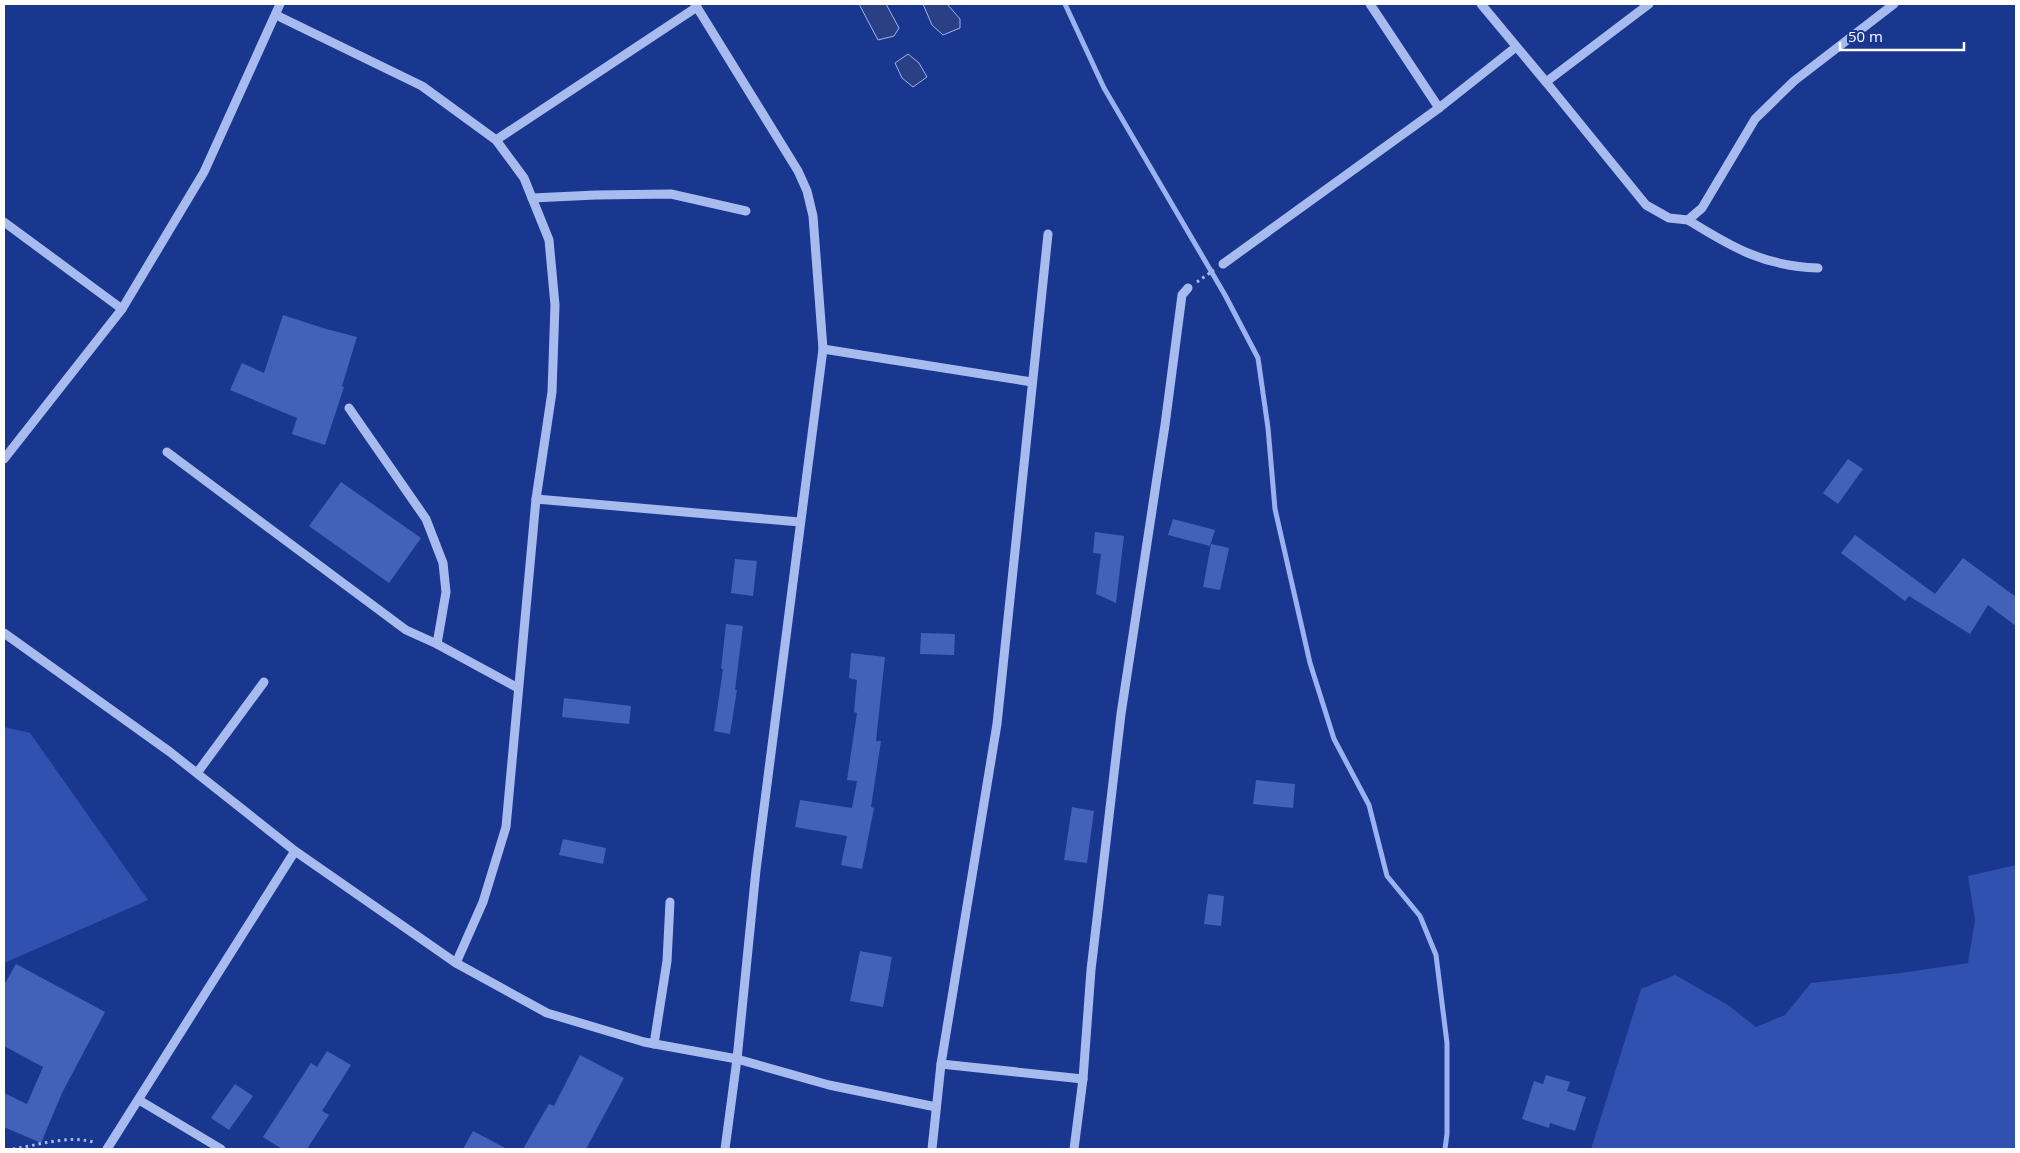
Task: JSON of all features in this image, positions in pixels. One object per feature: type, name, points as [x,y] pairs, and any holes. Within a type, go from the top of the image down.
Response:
[{"type":"street","points":[[4,459],[122,309],[204,172],[280,4]]},
{"type":"street","points":[[1370,4],[1439,108]]},
{"type":"street","points":[[1481,4],[1646,205],[1668,218],[1688,220],[1723,241],[1772,263],[1794,268],[1818,268]]},
{"type":"street","points":[[1546,82],[1649,4]]},
{"type":"street","points":[[1688,220],[1702,208],[1755,119],[1794,81],[1894,4]]},
{"type":"street","points":[[496,140],[696,5],[798,172],[807,191],[813,216],[823,349],[756,870],[737,1059],[725,1149]]},
{"type":"street","points":[[276,15],[422,86],[496,140],[524,178],[549,240],[555,305],[552,392],[536,498],[506,827],[483,902],[456,964]]},
{"type":"street","points":[[1223,264],[1439,108],[1516,47]]},
{"type":"street","points":[[532,198],[671,194],[746,211]]},
{"type":"street","points":[[4,222],[122,309]]},
{"type":"street","points":[[932,1149],[941,1064],[997,724],[1048,234]]},
{"type":"street","points":[[1074,1149],[1083,1079],[1091,970],[1121,714],[1165,426],[1182,295],[1188,288]]},
{"type":"street","points":[[823,349],[1032,382]]},
{"type":"street","points":[[348,408],[426,519],[443,563],[446,592],[438,644]]},
{"type":"street","points":[[167,452],[406,630],[438,644],[518,688]]},
{"type":"street","points":[[536,498],[800,522]]},
{"type":"street","points":[[4,633],[170,752],[295,851],[456,964],[547,1013],[654,1044],[737,1059],[829,1085],[936,1108]]},
{"type":"street","points":[[197,773],[264,682]]},
{"type":"street","points":[[108,1148],[295,851]]},
{"type":"street","points":[[654,1044],[667,961],[670,902]]},
{"type":"street","points":[[941,1064],[1083,1079]]},
{"type":"street","points":[[139,1100],[221,1149]]},
{"type":"path","points":[[1188,288],[1223,264]]},
{"type":"path","points":[[14,1149],[62,1140],[88,1140],[108,1148]]},
{"type":"shaded area","points":[[859,4],[886,4],[899,28],[894,36],[878,40]]},
{"type":"shaded area","points":[[923,4],[947,4],[960,19],[960,28],[943,35],[932,25]]},
{"type":"shaded area","points":[[908,54],[919,63],[927,77],[913,87],[902,78],[895,63]]},
{"type":"shaded area","points":[[4,727],[30,733],[148,900],[4,963]]},
{"type":"shaded area","points":[[2016,865],[2016,1149],[1591,1149],[1641,989],[1675,975],[1728,1005],[1756,1027],[1785,1015],[1811,983],[1968,963],[1975,920],[1968,876]]},
{"type":"building","points":[[283,315],[357,337],[342,386],[344,387],[325,445],[292,434],[297,418],[230,390],[242,363],[264,373]]},
{"type":"building","points":[[1848,459],[1863,469],[1838,504],[1823,493]]},
{"type":"building","points":[[341,482],[421,538],[389,583],[309,526]]},
{"type":"building","points":[[1173,519],[1215,530],[1210,546],[1168,535]]},
{"type":"building","points":[[1095,532],[1124,536],[1116,603],[1096,594],[1101,554],[1093,553]]},
{"type":"building","points":[[1855,535],[1935,594],[1963,558],[2016,597],[2016,626],[1988,605],[1970,634],[1909,596],[1905,601],[1841,553]]},
{"type":"building","points":[[1211,544],[1229,548],[1220,590],[1203,587]]},
{"type":"building","points":[[735,559],[757,561],[753,596],[731,593]]},
{"type":"building","points":[[726,624],[743,626],[735,690],[737,690],[730,734],[714,731],[723,669],[721,669]]},
{"type":"building","points":[[921,633],[955,634],[954,655],[920,654]]},
{"type":"building","points":[[851,653],[885,657],[876,741],[881,741],[871,807],[874,808],[862,869],[841,865],[847,836],[795,827],[800,800],[852,808],[857,781],[847,780],[857,713],[854,712],[857,680],[849,678]]},
{"type":"building","points":[[564,698],[631,706],[629,724],[562,717]]},
{"type":"building","points":[[1256,780],[1295,784],[1293,808],[1253,804]]},
{"type":"building","points":[[1072,807],[1094,811],[1087,863],[1064,860]]},
{"type":"building","points":[[563,839],[606,848],[603,864],[559,855]]},
{"type":"building","points":[[1208,894],[1224,896],[1221,926],[1204,924]]},
{"type":"building","points":[[860,951],[892,957],[883,1007],[850,1001]]},
{"type":"building","points":[[16,964],[105,1012],[62,1093],[41,1143],[4,1127],[4,1093],[27,1104],[43,1067],[4,1046],[4,985]]},
{"type":"building","points":[[327,1051],[351,1065],[322,1111],[329,1115],[307,1149],[282,1149],[263,1137],[311,1063],[317,1067]]},
{"type":"building","points":[[580,1055],[624,1078],[586,1149],[523,1149],[549,1104],[554,1106]]},
{"type":"building","points":[[1546,1075],[1570,1082],[1567,1091],[1586,1097],[1575,1131],[1550,1123],[1549,1128],[1522,1119],[1534,1081],[1543,1084]]},
{"type":"building","points":[[235,1084],[253,1096],[229,1130],[211,1118]]},
{"type":"building","points":[[473,1131],[507,1149],[463,1149]]},
{"type":"waterway","points":[[1065,4],[1104,88],[1225,295],[1258,358],[1268,428],[1275,509],[1310,663],[1334,739],[1369,805],[1387,876],[1420,916],[1436,955],[1447,1043],[1447,1134],[1445,1149]]}]
